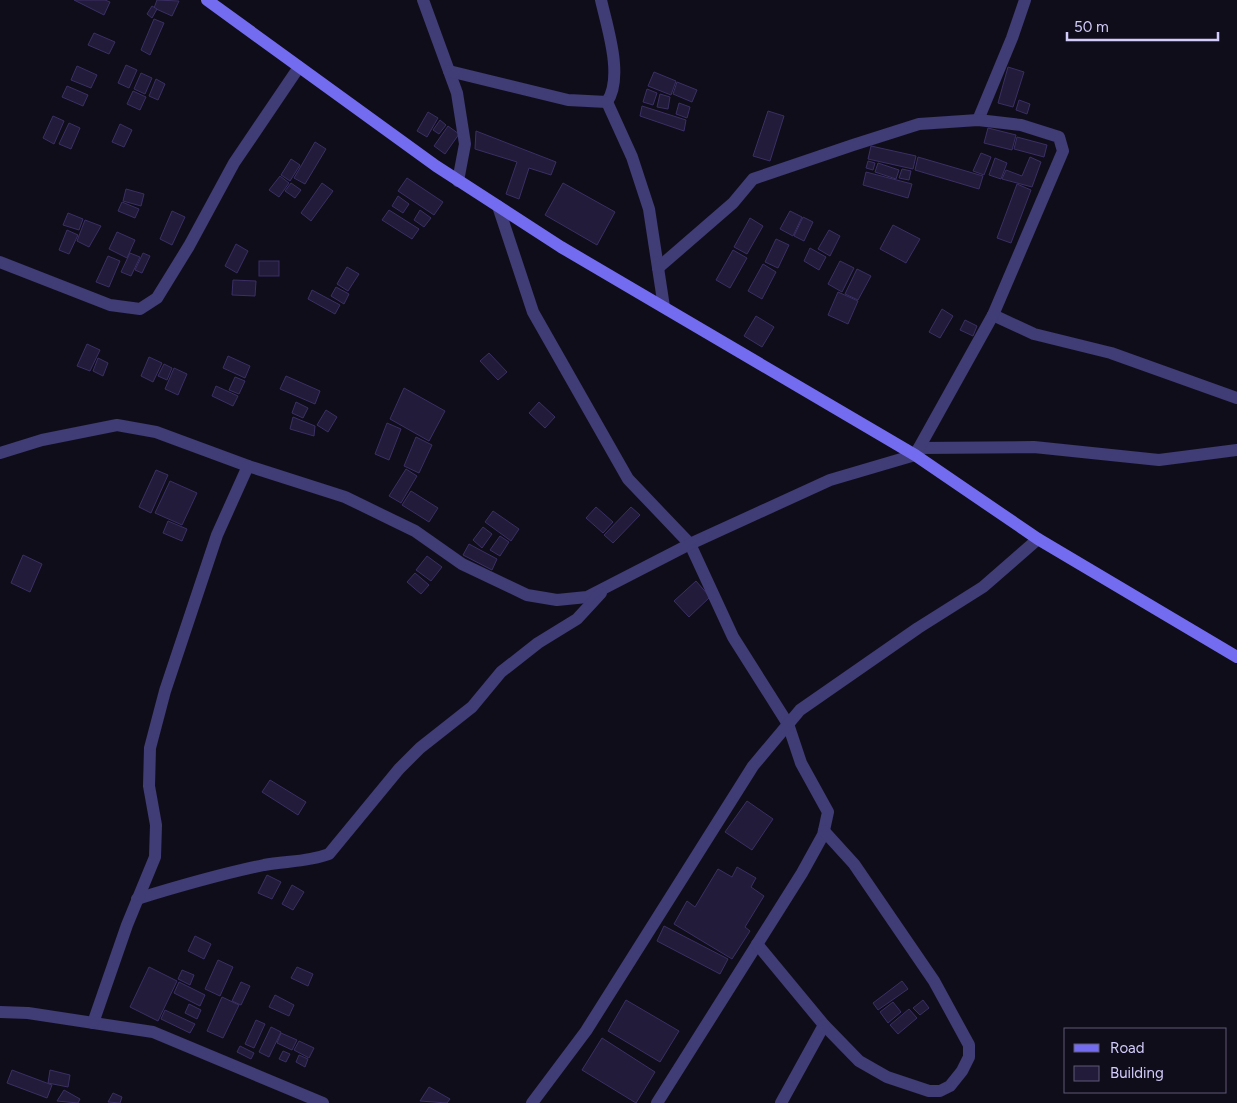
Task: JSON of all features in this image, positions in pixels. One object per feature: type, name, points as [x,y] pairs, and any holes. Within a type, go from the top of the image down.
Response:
[{"type":"street","points":[[207,0],[458,181],[561,247],[917,451],[1038,539],[1237,657]]},
{"type":"street","points":[[423,0],[457,92],[465,144],[458,181]]},
{"type":"street","points":[[601,0],[615,73],[612,94],[608,102]]},
{"type":"street","points":[[978,120],[1012,38],[1025,0]]},
{"type":"street","points":[[0,262],[110,305],[140,308],[157,298],[189,246],[234,163],[299,67]]},
{"type":"street","points":[[449,71],[568,100],[608,102]]},
{"type":"street","points":[[608,102],[632,156],[649,209],[664,306]]},
{"type":"street","points":[[658,268],[733,203],[753,179],[919,124],[978,120],[1021,125],[1059,137],[1063,150],[993,315],[917,451]]},
{"type":"street","points":[[498,206],[533,312],[628,479],[690,544],[733,637],[788,724],[802,762],[828,812],[824,831],[802,872],[657,1103]]},
{"type":"street","points":[[993,315],[1034,334],[1111,353],[1237,398]]},
{"type":"street","points":[[0,454],[42,440],[117,425],[156,432],[248,466],[345,497],[415,531],[462,564],[527,595],[557,600],[587,597],[690,544],[830,480],[917,451],[1034,447],[1159,460],[1237,450]]},
{"type":"street","points":[[93,1023],[137,900],[155,857],[156,825],[149,786],[150,748],[165,692],[217,534],[248,466]]},
{"type":"street","points":[[532,1103],[586,1032],[753,766],[800,710],[918,628],[983,588],[1038,539]]},
{"type":"street","points":[[137,900],[198,880],[267,864],[313,860],[329,854],[399,769],[420,748],[472,706],[502,672],[516,660],[538,643],[577,620],[608,586]]},
{"type":"street","points":[[757,944],[824,1025],[859,1061],[887,1077],[929,1091],[940,1091],[950,1086],[969,1057],[969,1045],[934,981],[854,864],[824,831]]},
{"type":"street","points":[[0,1012],[28,1013],[153,1032],[280,1083],[323,1103]]},
{"type":"street","points":[[781,1103],[824,1025]]},
{"type":"building","points":[[74,0],[105,0],[110,2],[104,15]]},
{"type":"building","points":[[157,0],[179,1],[172,16],[154,8]]},
{"type":"building","points":[[152,6],[157,9],[152,18],[147,14]]},
{"type":"building","points":[[154,19],[164,23],[150,55],[141,50]]},
{"type":"building","points":[[94,33],[115,42],[109,54],[88,45]]},
{"type":"building","points":[[126,65],[137,70],[129,88],[118,83]]},
{"type":"building","points":[[77,66],[97,75],[91,88],[71,80]]},
{"type":"building","points":[[1008,67],[1024,72],[1013,107],[998,103]]},
{"type":"building","points":[[654,72],[676,81],[671,95],[648,86]]},
{"type":"building","points":[[141,73],[152,78],[145,94],[134,89]]},
{"type":"building","points":[[156,79],[165,84],[158,100],[149,96]]},
{"type":"building","points":[[677,82],[697,90],[692,102],[673,94]]},
{"type":"building","points":[[67,86],[88,95],[83,106],[62,97]]},
{"type":"building","points":[[647,89],[657,93],[653,105],[643,102]]},
{"type":"building","points":[[133,91],[146,97],[140,110],[127,104]]},
{"type":"building","points":[[660,94],[670,97],[668,109],[657,107]]},
{"type":"building","points":[[1019,100],[1030,104],[1027,114],[1016,110]]},
{"type":"building","points":[[679,103],[690,107],[687,118],[676,114]]},
{"type":"building","points":[[642,106],[686,120],[684,131],[640,116]]},
{"type":"building","points":[[768,111],[784,116],[770,161],[753,156]]},
{"type":"building","points":[[428,112],[438,118],[427,137],[417,131]]},
{"type":"building","points":[[53,116],[64,121],[54,144],[43,138]]},
{"type":"building","points":[[440,120],[446,125],[439,134],[433,130]]},
{"type":"building","points":[[69,123],[80,128],[71,149],[59,144]]},
{"type":"building","points":[[120,124],[132,130],[124,147],[112,142]]},
{"type":"building","points":[[448,126],[459,134],[445,154],[434,146]]},
{"type":"building","points":[[988,128],[1016,135],[1012,150],[984,143]]},
{"type":"building","points":[[476,131],[556,162],[551,175],[529,168],[519,199],[506,194],[517,162],[475,149]]},
{"type":"building","points":[[1017,137],[1047,145],[1044,157],[1014,149]]},
{"type":"building","points":[[315,142],[326,149],[305,184],[294,178]]},
{"type":"building","points":[[871,146],[916,156],[913,169],[868,159]]},
{"type":"building","points":[[981,153],[991,157],[984,175],[973,171]]},
{"type":"building","points":[[918,157],[983,176],[979,189],[915,170]]},
{"type":"building","points":[[1030,157],[1041,162],[1032,187],[1002,179],[1006,170],[1022,176]]},
{"type":"building","points":[[995,158],[1007,163],[1001,179],[989,175]]},
{"type":"building","points":[[291,159],[300,165],[290,181],[281,175]]},
{"type":"building","points":[[868,161],[875,163],[873,170],[866,168]]},
{"type":"building","points":[[878,163],[899,170],[896,179],[875,172]]},
{"type":"building","points":[[902,169],[911,171],[909,180],[899,178]]},
{"type":"building","points":[[866,172],[912,184],[908,198],[863,185]]},
{"type":"building","points":[[280,176],[289,183],[279,197],[269,190]]},
{"type":"building","points":[[407,178],[443,202],[434,215],[398,191]]},
{"type":"building","points":[[291,183],[301,190],[295,198],[285,191]]},
{"type":"building","points":[[322,183],[333,191],[311,221],[301,213]]},
{"type":"building","points":[[563,183],[615,212],[597,245],[545,215]]},
{"type":"building","points":[[1017,184],[1031,190],[1011,243],[997,238]]},
{"type":"building","points":[[126,189],[144,194],[141,206],[123,201]]},
{"type":"building","points":[[398,196],[409,204],[403,213],[392,206]]},
{"type":"building","points":[[122,202],[139,209],[135,218],[118,211]]},
{"type":"building","points":[[389,210],[419,229],[412,239],[382,220]]},
{"type":"building","points":[[420,210],[431,218],[424,227],[414,220]]},
{"type":"building","points":[[172,211],[185,217],[172,245],[160,239]]},
{"type":"building","points":[[790,211],[802,217],[793,236],[780,229]]},
{"type":"building","points":[[68,213],[83,219],[79,230],[63,225]]},
{"type":"building","points":[[803,217],[813,222],[804,241],[794,236]]},
{"type":"building","points":[[750,218],[763,226],[747,254],[734,247]]},
{"type":"building","points":[[85,220],[101,226],[89,247],[77,241]]},
{"type":"building","points":[[893,225],[920,239],[906,263],[880,249]]},
{"type":"building","points":[[67,230],[78,235],[69,254],[59,250]]},
{"type":"building","points":[[829,230],[840,236],[830,256],[818,249]]},
{"type":"building","points":[[117,232],[135,240],[127,258],[109,249]]},
{"type":"building","points":[[776,239],[789,245],[778,268],[765,262]]},
{"type":"building","points":[[236,244],[248,251],[237,273],[225,266]]},
{"type":"building","points":[[810,248],[826,257],[819,270],[804,261]]},
{"type":"building","points":[[733,250],[747,258],[730,288],[716,280]]},
{"type":"building","points":[[130,253],[140,257],[131,276],[121,272]]},
{"type":"building","points":[[143,253],[150,256],[142,273],[135,270]]},
{"type":"building","points":[[108,256],[120,261],[109,287],[96,282]]},
{"type":"building","points":[[259,261],[279,261],[279,276],[259,276]]},
{"type":"building","points":[[840,261],[854,268],[842,292],[828,284]]},
{"type":"building","points":[[763,264],[776,272],[762,299],[748,291]]},
{"type":"building","points":[[347,267],[359,274],[348,291],[337,284]]},
{"type":"building","points":[[857,269],[871,276],[858,300],[845,294]]},
{"type":"building","points":[[233,280],[256,281],[255,296],[232,295]]},
{"type":"building","points":[[336,287],[349,294],[344,304],[331,296]]},
{"type":"building","points":[[312,290],[340,305],[335,314],[308,299]]},
{"type":"building","points":[[838,292],[858,301],[848,324],[828,315]]},
{"type":"building","points":[[942,309],[953,316],[940,338],[929,332]]},
{"type":"building","points":[[756,316],[774,327],[762,347],[744,336]]},
{"type":"building","points":[[965,320],[977,326],[973,336],[960,330]]},
{"type":"building","points":[[87,344],[100,350],[90,371],[77,366]]},
{"type":"building","points":[[489,353],[507,372],[498,380],[480,361]]},
{"type":"building","points":[[228,356],[250,366],[245,378],[223,368]]},
{"type":"building","points":[[149,357],[162,363],[153,382],[141,376]]},
{"type":"building","points":[[98,358],[108,363],[103,376],[93,371]]},
{"type":"building","points":[[164,364],[172,368],[167,380],[158,376]]},
{"type":"building","points":[[174,368],[187,374],[178,395],[165,389]]},
{"type":"building","points":[[286,376],[320,391],[315,404],[280,389]]},
{"type":"building","points":[[235,377],[245,381],[239,394],[229,390]]},
{"type":"building","points":[[216,386],[238,396],[233,406],[212,396]]},
{"type":"building","points":[[404,388],[445,411],[429,441],[390,419]]},
{"type":"building","points":[[296,402],[308,408],[303,418],[292,413]]},
{"type":"building","points":[[539,402],[555,417],[545,428],[529,413]]},
{"type":"building","points":[[326,410],[337,417],[328,432],[317,425]]},
{"type":"building","points":[[293,417],[315,426],[314,436],[290,429]]},
{"type":"building","points":[[387,423],[401,429],[389,460],[375,454]]},
{"type":"building","points":[[416,437],[432,445],[419,473],[404,466]]},
{"type":"building","points":[[406,469],[417,476],[401,503],[389,496]]},
{"type":"building","points":[[156,470],[168,475],[151,513],[139,507]]},
{"type":"building","points":[[170,481],[197,493],[182,525],[155,513]]},
{"type":"building","points":[[411,491],[438,508],[429,522],[402,505]]},
{"type":"building","points":[[596,507],[613,522],[603,533],[586,518]]},
{"type":"building","points":[[631,507],[640,515],[613,543],[604,535]]},
{"type":"building","points":[[493,511],[519,529],[511,541],[485,522]]},
{"type":"building","points":[[168,521],[187,529],[182,541],[163,533]]},
{"type":"building","points":[[483,527],[492,534],[482,548],[473,540]]},
{"type":"building","points":[[500,536],[509,542],[500,556],[490,550]]},
{"type":"building","points":[[469,544],[497,559],[492,570],[463,555]]},
{"type":"building","points":[[23,555],[42,564],[30,592],[11,583]]},
{"type":"building","points":[[427,556],[442,567],[431,581],[416,570]]},
{"type":"building","points":[[415,573],[429,585],[421,594],[407,582]]},
{"type":"building","points":[[696,581],[710,597],[689,617],[674,601]]},
{"type":"building","points":[[270,780],[306,802],[298,815],[262,792]]},
{"type":"building","points":[[747,801],[773,819],[752,850],[725,832]]},
{"type":"building","points":[[737,867],[756,878],[751,887],[764,896],[745,927],[750,931],[732,959],[674,924],[687,901],[695,907],[718,869],[732,877]]},
{"type":"building","points":[[267,875],[281,882],[272,899],[258,893]]},
{"type":"building","points":[[292,885],[304,892],[293,910],[282,904]]},
{"type":"building","points":[[664,926],[728,959],[720,974],[657,941]]},
{"type":"building","points":[[195,936],[211,944],[204,959],[188,951]]},
{"type":"building","points":[[218,960],[233,967],[220,996],[205,989]]},
{"type":"building","points":[[149,967],[177,981],[158,1021],[130,1007]]},
{"type":"building","points":[[297,967],[313,974],[308,986],[291,978]]},
{"type":"building","points":[[182,970],[194,975],[190,985],[178,979]]},
{"type":"building","points":[[902,981],[908,989],[878,1010],[873,1003]]},
{"type":"building","points":[[179,982],[205,995],[200,1006],[174,993]]},
{"type":"building","points":[[241,982],[250,986],[241,1005],[232,1001]]},
{"type":"building","points":[[275,995],[294,1005],[289,1016],[269,1007]]},
{"type":"building","points":[[222,997],[239,1005],[223,1038],[207,1031]]},
{"type":"building","points":[[626,1000],[679,1031],[660,1062],[608,1031]]},
{"type":"building","points":[[923,1000],[929,1008],[920,1015],[913,1008]]},
{"type":"building","points":[[893,1002],[901,1012],[888,1023],[880,1012]]},
{"type":"building","points":[[189,1004],[201,1010],[197,1019],[185,1013]]},
{"type":"building","points":[[909,1009],[917,1018],[898,1034],[890,1025]]},
{"type":"building","points":[[165,1010],[195,1024],[190,1033],[161,1019]]},
{"type":"building","points":[[256,1020],[265,1024],[254,1048],[245,1044]]},
{"type":"building","points":[[271,1027],[281,1032],[269,1057],[259,1052]]},
{"type":"building","points":[[281,1033],[297,1040],[292,1050],[277,1043]]},
{"type":"building","points":[[602,1038],[655,1072],[636,1103],[582,1070]]},
{"type":"building","points":[[299,1041],[314,1048],[309,1058],[294,1050]]},
{"type":"building","points":[[240,1046],[254,1053],[251,1059],[237,1052]]},
{"type":"building","points":[[283,1051],[290,1054],[286,1062],[279,1059]]},
{"type":"building","points":[[299,1055],[308,1059],[305,1067],[296,1062]]},
{"type":"building","points":[[12,1070],[52,1085],[47,1098],[7,1083]]},
{"type":"building","points":[[50,1070],[70,1075],[68,1087],[48,1083]]},
{"type":"building","points":[[429,1087],[450,1099],[447,1103],[420,1101]]},
{"type":"building","points":[[64,1090],[80,1099],[78,1103],[57,1101]]},
{"type":"building","points":[[113,1093],[122,1097],[120,1103],[108,1102]]}]
